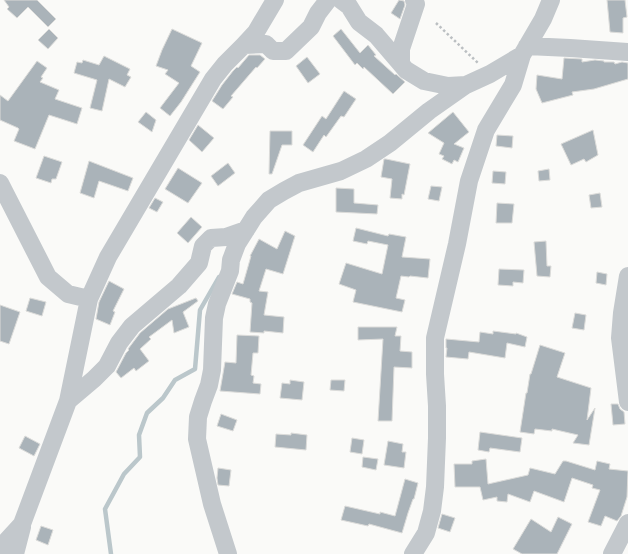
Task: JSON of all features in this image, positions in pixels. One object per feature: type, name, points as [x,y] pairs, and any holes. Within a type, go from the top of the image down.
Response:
[{"type":"street","points":[[15,554],[22,524],[68,402],[89,299],[108,257],[212,79],[256,32],[275,0]]},
{"type":"street","points":[[244,45],[266,44],[273,51],[286,51],[311,27],[318,13],[328,0]]},
{"type":"street","points":[[341,0],[350,6],[359,22],[376,35],[406,70],[424,81],[448,86],[466,85]]},
{"type":"street","points":[[402,64],[401,49],[416,4],[414,0]]},
{"type":"street","points":[[413,554],[426,533],[432,511],[437,438],[435,338],[457,244],[469,181],[486,130],[513,85],[525,51],[543,19],[551,0]]},
{"type":"street","points":[[228,554],[212,504],[197,439],[198,418],[212,370],[214,318],[217,304],[230,271],[237,244],[254,218],[269,200],[299,183],[341,171],[366,159],[466,85],[490,74],[525,51],[579,48],[628,52]]},
{"type":"street","points":[[0,183],[48,277],[68,294],[89,299]]},
{"type":"street","points":[[68,402],[107,366],[119,343],[132,326],[178,286],[198,263],[203,246],[211,238],[226,237],[246,230]]},
{"type":"street","points":[[628,276],[620,338],[628,402]]},
{"type":"street","points":[[612,554],[628,523]]},
{"type":"street","points":[[0,548],[22,524]]},
{"type":"path","points":[[436,23],[490,74]]},
{"type":"building","points":[[4,0],[37,0],[56,19],[48,27],[28,7],[17,18],[7,9],[9,7]]},
{"type":"building","points":[[399,0],[404,1],[405,5],[400,19],[391,13]]},
{"type":"building","points":[[607,0],[625,0],[627,17],[623,18],[623,33],[610,32]]},
{"type":"building","points":[[49,29],[58,38],[48,49],[38,40]]},
{"type":"building","points":[[172,29],[202,43],[191,66],[200,72],[170,116],[160,108],[179,83],[165,74],[168,70],[156,66]]},
{"type":"building","points":[[341,29],[360,53],[368,45],[376,55],[374,56],[405,82],[393,94],[364,67],[363,69],[357,63],[355,65],[333,36]]},
{"type":"building","points":[[249,55],[260,55],[265,59],[231,96],[233,97],[223,109],[212,101],[233,71]]},
{"type":"building","points":[[104,56],[130,69],[127,75],[131,77],[125,87],[109,79],[102,111],[90,108],[97,80],[74,73],[77,62],[82,63],[83,60],[99,65]]},
{"type":"building","points":[[307,57],[320,74],[308,83],[296,66]]},
{"type":"building","points":[[564,58],[582,59],[582,62],[595,60],[614,62],[615,64],[628,63],[628,79],[594,89],[572,92],[573,95],[542,103],[536,89],[537,75],[562,79]]},
{"type":"building","points":[[37,61],[47,68],[40,82],[59,90],[55,99],[82,108],[77,124],[49,115],[35,149],[14,141],[19,129],[0,120],[0,95],[8,101]]},
{"type":"building","points":[[344,91],[356,99],[344,117],[341,116],[326,137],[324,135],[313,152],[303,145],[322,116],[326,119]]},
{"type":"building","points":[[146,112],[156,120],[152,132],[138,122]]},
{"type":"building","points":[[453,112],[469,132],[454,144],[464,148],[458,162],[454,160],[452,164],[442,159],[444,156],[439,154],[444,143],[428,133]]},
{"type":"building","points":[[198,125],[214,138],[202,152],[189,140]]},
{"type":"building","points":[[593,130],[598,155],[586,162],[584,159],[571,165],[561,144]]},
{"type":"building","points":[[270,131],[292,131],[292,145],[282,145],[272,174],[269,174]]},
{"type":"building","points":[[497,135],[513,136],[512,148],[496,146]]},
{"type":"building","points":[[44,156],[62,162],[56,179],[52,179],[51,183],[36,178]]},
{"type":"building","points":[[384,159],[410,164],[402,199],[390,198],[392,179],[381,177]]},
{"type":"building","points":[[89,161],[133,178],[128,191],[99,181],[94,198],[80,193]]},
{"type":"building","points":[[228,163],[235,173],[218,186],[211,176]]},
{"type":"building","points":[[178,168],[202,183],[188,203],[165,189]]},
{"type":"building","points":[[549,169],[550,180],[539,181],[538,171]]},
{"type":"building","points":[[493,171],[506,172],[505,184],[492,183]]},
{"type":"building","points":[[431,186],[442,187],[439,201],[428,199]]},
{"type":"building","points":[[336,188],[354,189],[354,203],[378,205],[377,214],[336,212]]},
{"type":"building","points":[[600,193],[602,207],[591,208],[589,195]]},
{"type":"building","points":[[155,198],[163,202],[157,212],[149,208]]},
{"type":"building","points":[[497,203],[514,204],[512,223],[496,223]]},
{"type":"building","points":[[191,217],[202,227],[188,243],[177,233]]},
{"type":"building","points":[[356,228],[388,236],[389,234],[406,237],[402,257],[430,259],[428,278],[401,276],[396,298],[405,300],[402,312],[353,302],[356,290],[339,284],[346,263],[382,274],[388,245],[368,241],[367,244],[353,241]]},
{"type":"building","points":[[285,231],[295,236],[283,274],[266,269],[259,291],[268,292],[264,315],[284,317],[283,333],[250,332],[252,303],[250,299],[232,294],[237,282],[243,284],[250,256],[259,239],[277,249]]},
{"type":"building","points":[[546,241],[547,266],[551,266],[550,277],[537,276],[534,242]]},
{"type":"building","points":[[499,269],[524,270],[523,283],[513,282],[513,286],[498,285]]},
{"type":"building","points":[[597,272],[607,274],[606,285],[596,283]]},
{"type":"building","points":[[109,281],[124,289],[113,311],[115,312],[110,325],[96,319],[99,302]]},
{"type":"building","points":[[30,298],[46,302],[42,316],[26,311]]},
{"type":"building","points":[[196,298],[198,301],[183,312],[189,327],[174,333],[172,320],[149,337],[151,339],[140,349],[149,361],[136,371],[134,368],[121,378],[116,372],[128,349],[140,333],[168,309]]},
{"type":"building","points":[[0,305],[20,312],[9,344],[0,341]]},
{"type":"building","points":[[575,313],[586,315],[584,330],[572,328]]},
{"type":"building","points":[[358,327],[397,327],[395,336],[401,336],[400,351],[412,352],[412,368],[394,367],[392,421],[378,421],[383,339],[358,340]]},
{"type":"building","points":[[493,331],[516,333],[527,337],[525,347],[507,343],[505,358],[469,352],[468,359],[446,357],[446,339],[479,342],[480,332],[493,334]]},
{"type":"building","points":[[237,335],[259,336],[258,353],[253,353],[251,375],[254,376],[253,383],[261,384],[260,394],[220,391],[225,362],[236,363]]},
{"type":"building","points":[[540,345],[565,353],[557,377],[591,388],[587,420],[595,408],[589,445],[573,443],[578,435],[552,429],[552,431],[535,429],[534,434],[520,432],[530,374]]},
{"type":"building","points":[[290,380],[304,382],[302,400],[280,398],[282,383],[290,384]]},
{"type":"building","points":[[331,380],[345,380],[344,391],[330,390]]},
{"type":"building","points":[[611,404],[618,404],[624,412],[625,424],[613,425]]},
{"type":"building","points":[[221,414],[237,420],[233,431],[217,426]]},
{"type":"building","points":[[480,432],[522,438],[520,452],[490,448],[489,452],[478,450]]},
{"type":"building","points":[[291,433],[307,435],[306,450],[275,447],[276,434],[291,435]]},
{"type":"building","points":[[25,436],[40,444],[34,456],[19,448]]},
{"type":"building","points":[[352,438],[364,440],[362,454],[350,452]]},
{"type":"building","points":[[388,441],[403,444],[402,452],[406,452],[404,468],[384,465]]},
{"type":"building","points":[[363,457],[378,459],[376,470],[362,467]]},
{"type":"building","points":[[486,459],[488,484],[528,475],[530,468],[555,474],[563,461],[595,470],[597,461],[610,464],[609,469],[628,471],[627,497],[621,516],[617,521],[605,516],[601,526],[588,522],[600,490],[592,488],[593,485],[572,478],[564,502],[534,491],[530,502],[508,494],[507,502],[497,501],[497,497],[483,500],[480,487],[455,487],[454,464],[472,464],[472,461]]},
{"type":"building","points":[[218,468],[231,470],[229,486],[218,485]]},
{"type":"building","points":[[405,479],[418,483],[402,533],[369,524],[368,526],[341,520],[345,506],[395,516]]},
{"type":"building","points":[[442,514],[455,518],[450,532],[438,528]]},
{"type":"building","points":[[558,517],[572,524],[557,554],[522,554],[513,549],[531,519],[551,532]]},
{"type":"building","points":[[41,526],[53,530],[48,545],[36,540]]},
{"type":"waterway","points":[[111,554],[105,509],[124,474],[140,457],[139,435],[147,413],[163,398],[175,380],[195,369],[200,310],[219,277]]}]
